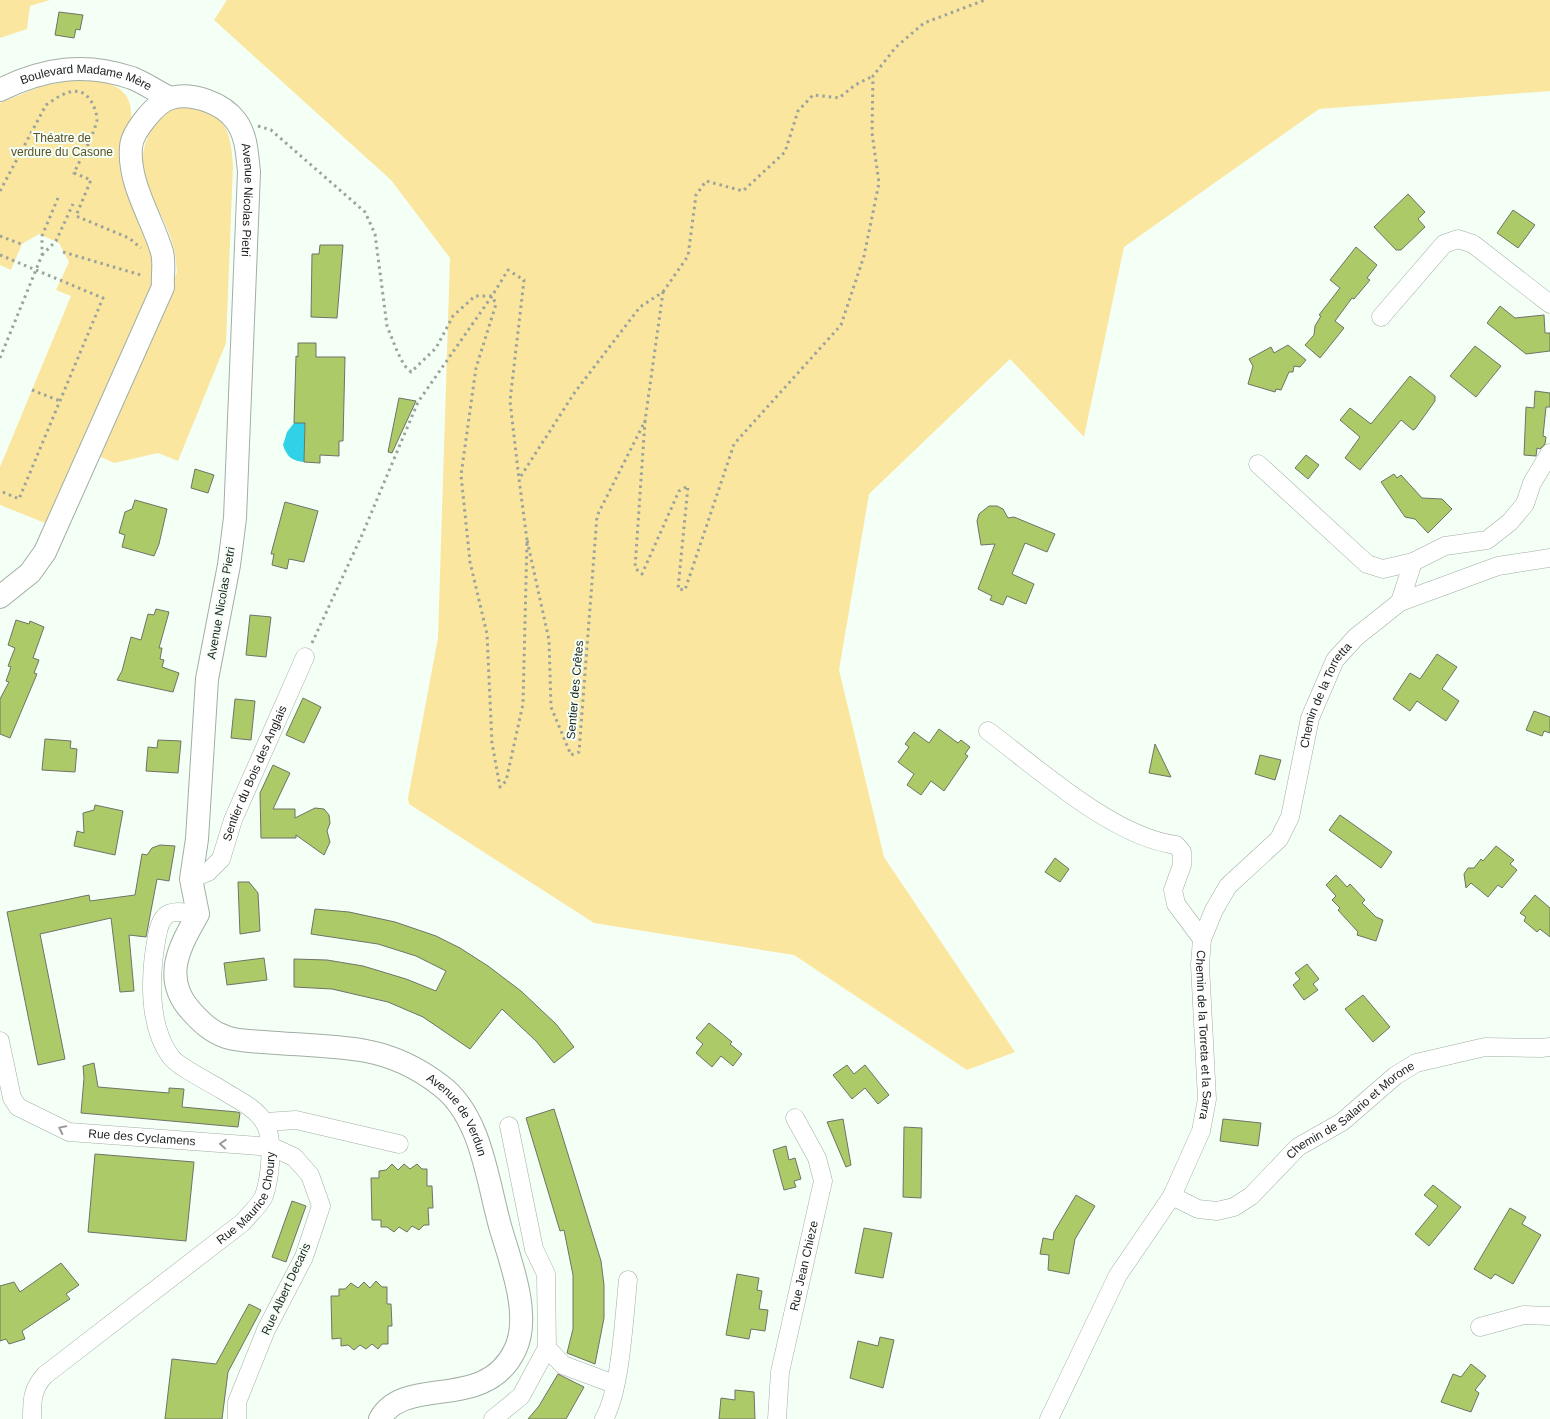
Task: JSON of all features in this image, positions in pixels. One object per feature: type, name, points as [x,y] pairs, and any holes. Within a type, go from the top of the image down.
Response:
[{"type":"main road","name":"Boulevard Madame Mère","points":[[0,90],[52,71],[92,68],[133,79],[170,98]]},
{"type":"main road","name":"Avenue Nicolas Pietri","points":[[170,98],[195,97],[220,107],[235,120],[245,138],[249,172],[235,518],[230,565],[207,679],[197,839],[191,879],[198,914]]},
{"type":"main road","points":[[0,597],[30,573],[45,552],[162,287],[162,254],[132,174],[131,145],[139,125],[170,98]]},
{"type":"main road","name":"Avenue de Verdun","points":[[198,914],[178,948],[175,982],[182,1001],[206,1027],[227,1038],[366,1051],[406,1063],[442,1086],[466,1114],[470,1123],[517,1288],[522,1327],[515,1350],[500,1371],[476,1386],[402,1398],[384,1412],[380,1419]]},
{"type":"street","points":[[1381,318],[1444,244],[1458,239],[1473,244],[1550,304]]},
{"type":"street","points":[[1258,464],[1367,564],[1383,569],[1413,562],[1445,546],[1487,540],[1510,522],[1525,504],[1536,475],[1550,453]]},
{"type":"street","name":"Chemin de la Torretta","points":[[1202,939],[1214,910],[1228,886],[1279,839],[1290,817],[1310,718],[1335,660],[1356,637],[1400,602],[1498,566],[1550,558]]},
{"type":"street","points":[[1400,602],[1413,562]]},
{"type":"street","name":"Sentier du Bois des Anglais","points":[[191,879],[208,872],[221,859],[232,820],[305,657]]},
{"type":"street","name":"Chemin de la Torreta et la Sarra","points":[[988,731],[1094,809],[1130,830],[1160,843],[1176,845],[1182,852],[1182,865],[1173,890],[1176,904],[1202,939],[1200,965],[1207,1099],[1200,1131],[1172,1196],[1118,1275],[1048,1419]]},
{"type":"street","points":[[198,914],[176,912],[167,914],[160,922],[153,957],[152,1008],[171,1058],[251,1108],[265,1122],[296,1120],[399,1144]]},
{"type":"street","name":"Rue des Cyclamens","points":[[0,1041],[12,1098],[18,1106],[69,1132],[272,1147]]},
{"type":"street","name":"Chemin de Salario et Morone","points":[[1172,1196],[1198,1209],[1217,1211],[1234,1208],[1251,1196],[1298,1147],[1342,1122],[1395,1076],[1416,1063],[1484,1047],[1541,1048],[1550,1046]]},
{"type":"street","name":"Rue Jean Chieze","points":[[777,1419],[780,1372],[823,1181],[817,1158],[795,1118]]},
{"type":"street","name":"Rue Maurice Choury","points":[[32,1419],[32,1399],[35,1386],[45,1375],[242,1223],[263,1197],[272,1147],[265,1122]]},
{"type":"street","points":[[493,1419],[520,1396],[547,1348],[546,1274],[534,1249],[509,1126]]},
{"type":"street","name":"Rue Albert Decaris","points":[[237,1419],[237,1402],[266,1330],[304,1257],[320,1206],[310,1175],[294,1157],[272,1147]]},
{"type":"street","points":[[604,1419],[609,1409],[614,1384],[628,1280]]},
{"type":"street","points":[[1480,1327],[1524,1315],[1550,1316]]},
{"type":"street","points":[[547,1348],[564,1365],[614,1384]]},
{"type":"path","points":[[519,479],[575,392],[640,307],[663,292],[688,256],[696,195],[706,181],[743,191],[785,152],[798,111],[813,95],[840,98],[855,85],[873,76],[896,47],[924,23],[985,0]]},
{"type":"path","points":[[663,292],[645,421],[635,568],[642,574],[679,490],[688,486],[678,588],[685,590],[734,444],[841,325],[864,256],[879,183],[872,133],[873,76]]},
{"type":"path","points":[[0,191],[46,105],[58,96],[76,90],[80,91],[88,96],[94,105],[97,119],[74,173],[91,180],[76,216],[129,238],[146,255]]},
{"type":"path","points":[[235,120],[271,130],[366,212],[374,234],[387,326],[400,358],[411,372],[436,348],[453,316],[475,296],[492,296]]},
{"type":"path","points":[[0,358],[42,255],[42,236],[58,198]]},
{"type":"path","points":[[42,255],[56,241],[72,204]]},
{"type":"path","points":[[0,236],[22,244]]},
{"type":"path","points":[[64,252],[145,276],[147,268]]},
{"type":"path","points":[[0,255],[103,298],[19,499],[0,491]]},
{"type":"path","points":[[305,657],[362,535],[418,402],[508,270],[524,280],[510,401],[527,540],[523,704],[506,781],[500,787],[492,743],[487,634],[470,562],[461,475],[476,368],[496,304],[492,296]]},
{"type":"path","points":[[32,390],[60,401]]},
{"type":"path","name":"Sentier des Crêtes","points":[[527,540],[549,640],[551,707],[571,755],[579,752],[597,516],[645,421]]},
{"type":"green space","points":[[0,0],[50,0],[30,6],[27,29],[0,38]]},
{"type":"green space","points":[[227,0],[1550,0],[1550,91],[1319,109],[1124,247],[1084,437],[1010,359],[869,494],[839,670],[884,857],[1015,1052],[967,1070],[794,955],[594,923],[409,804],[408,798],[438,638],[450,258],[391,180],[214,20]]},
{"type":"green space","name":"Théatre de verdure du Casone","points":[[77,79],[107,83],[123,91],[128,98],[131,107],[131,119],[155,277],[50,525],[0,505],[0,467],[71,296],[56,290],[69,262],[59,243],[39,234],[22,244],[11,270],[0,265],[0,103],[42,86]]},
{"type":"green space","points":[[187,106],[210,114],[224,125],[232,152],[226,343],[178,461],[158,453],[114,463],[99,456],[177,272],[175,252],[169,234],[145,180],[144,150],[155,122],[169,111]]},
{"type":"water","points":[[294,423],[305,423],[304,462],[290,458],[283,445],[287,432]]},
{"type":"building","points":[[59,12],[83,15],[80,30],[76,29],[74,38],[55,35]]},
{"type":"building","points":[[1408,194],[1425,212],[1418,219],[1425,227],[1401,250],[1396,250],[1374,227]]},
{"type":"building","points":[[1513,210],[1535,225],[1518,248],[1497,233]]},
{"type":"building","points":[[320,245],[343,245],[337,318],[311,317],[312,254],[319,254]]},
{"type":"building","points":[[1356,247],[1377,265],[1367,278],[1370,280],[1354,299],[1352,298],[1335,321],[1344,328],[1320,358],[1305,345],[1314,335],[1315,326],[1321,316],[1319,315],[1340,288],[1330,280]]},
{"type":"building","points":[[1500,306],[1515,318],[1544,315],[1545,333],[1550,333],[1550,351],[1526,354],[1487,323]]},
{"type":"building","points":[[298,343],[316,343],[316,357],[345,357],[343,441],[339,441],[339,456],[320,455],[320,463],[304,462],[305,423],[294,423]]},
{"type":"building","points":[[1288,345],[1306,360],[1300,367],[1294,366],[1293,372],[1289,372],[1281,390],[1276,389],[1275,392],[1248,384],[1253,366],[1249,359],[1271,347],[1274,353]]},
{"type":"building","points":[[1475,346],[1501,366],[1476,397],[1450,376]]},
{"type":"building","points":[[1410,376],[1435,396],[1435,401],[1415,429],[1413,430],[1401,420],[1360,470],[1345,458],[1360,437],[1340,420],[1350,408],[1371,424]]},
{"type":"building","points":[[1535,391],[1550,393],[1550,407],[1546,407],[1543,436],[1546,437],[1545,444],[1540,449],[1537,448],[1536,456],[1524,455],[1526,407],[1534,408]]},
{"type":"building","points":[[399,398],[416,401],[392,453],[388,452]]},
{"type":"building","points":[[1306,455],[1319,465],[1308,479],[1295,468]]},
{"type":"building","points":[[195,469],[214,475],[208,493],[191,488]]},
{"type":"building","points":[[1394,474],[1397,478],[1401,475],[1422,498],[1442,499],[1452,509],[1428,533],[1415,519],[1405,517],[1381,482]]},
{"type":"building","points":[[135,500],[167,509],[159,544],[154,556],[122,547],[125,535],[119,533],[125,512],[132,509]]},
{"type":"building","points":[[285,502],[318,511],[304,562],[289,559],[287,569],[272,565],[274,554],[271,554]]},
{"type":"building","points":[[989,506],[997,506],[1003,509],[1008,518],[1014,517],[1055,534],[1047,552],[1025,543],[1012,574],[1034,584],[1026,604],[1007,596],[1003,605],[990,600],[992,596],[978,589],[995,544],[981,545],[977,521],[979,514]]},
{"type":"building","points":[[156,609],[169,612],[159,648],[162,648],[160,659],[164,660],[162,667],[179,673],[173,692],[117,680],[122,671],[131,637],[141,640],[148,614],[154,615]]},
{"type":"building","points":[[250,615],[271,617],[266,657],[246,655]]},
{"type":"building","points":[[16,620],[29,624],[30,621],[44,627],[33,658],[39,660],[34,673],[37,674],[10,738],[0,734],[0,699],[9,682],[6,681],[11,667],[8,666],[15,648],[8,645]]},
{"type":"building","points":[[1437,654],[1457,667],[1442,689],[1459,701],[1446,721],[1417,701],[1410,711],[1393,699],[1410,673],[1420,679]]},
{"type":"building","points":[[303,698],[321,707],[304,743],[286,735]]},
{"type":"building","points":[[235,699],[255,701],[251,740],[231,738]]},
{"type":"building","points":[[1534,711],[1550,717],[1550,733],[1544,731],[1542,736],[1526,730]]},
{"type":"building","points":[[939,729],[958,743],[961,740],[970,747],[965,754],[968,756],[944,791],[931,781],[921,795],[907,785],[914,774],[898,762],[909,747],[905,744],[914,732],[929,743]]},
{"type":"building","points":[[45,739],[71,741],[70,748],[77,749],[75,772],[42,770]]},
{"type":"building","points":[[158,740],[181,741],[178,773],[146,771],[148,747],[157,748]]},
{"type":"building","points":[[1155,744],[1171,777],[1149,773]]},
{"type":"building","points":[[1260,755],[1281,760],[1275,780],[1255,774]]},
{"type":"building","points":[[273,765],[290,773],[273,809],[295,809],[295,818],[315,808],[324,809],[329,815],[330,823],[327,831],[330,842],[324,855],[296,835],[296,838],[261,838],[260,793]]},
{"type":"building","points":[[95,805],[123,811],[115,855],[74,846],[77,831],[84,833],[83,813],[94,810]]},
{"type":"building","points":[[1340,815],[1392,852],[1381,868],[1329,830]]},
{"type":"building","points":[[160,845],[175,846],[169,881],[157,879],[146,937],[129,935],[134,991],[120,992],[111,918],[40,934],[65,1059],[38,1065],[7,912],[89,895],[90,901],[135,895],[142,854],[147,855],[152,848]]},
{"type":"building","points":[[1496,846],[1514,860],[1510,864],[1517,870],[1502,888],[1498,885],[1488,897],[1471,883],[1466,888],[1464,874],[1468,868],[1474,868],[1481,859],[1483,861]]},
{"type":"building","points":[[1055,858],[1069,869],[1060,882],[1045,872]]},
{"type":"building","points":[[1336,875],[1347,887],[1350,884],[1365,900],[1362,903],[1376,917],[1383,920],[1376,941],[1357,935],[1358,932],[1338,910],[1340,908],[1332,900],[1336,896],[1326,885]]},
{"type":"building","points":[[238,882],[249,882],[258,893],[260,931],[240,934]]},
{"type":"building","points":[[1535,895],[1550,908],[1550,937],[1540,929],[1537,932],[1524,921],[1526,917],[1520,913]]},
{"type":"building","points":[[315,909],[349,912],[395,922],[436,936],[460,948],[521,991],[556,1024],[574,1047],[554,1063],[536,1041],[502,1009],[470,1049],[423,1017],[388,1002],[332,989],[294,987],[294,959],[327,960],[363,966],[406,979],[436,991],[446,971],[416,956],[378,944],[311,934]]},
{"type":"building","points":[[264,958],[267,980],[227,985],[224,963]]},
{"type":"building","points":[[1307,964],[1319,979],[1313,984],[1318,990],[1304,1000],[1293,985],[1300,979],[1295,973]]},
{"type":"building","points":[[1363,995],[1390,1027],[1373,1042],[1345,1009]]},
{"type":"building","points":[[709,1023],[732,1042],[730,1044],[742,1054],[733,1066],[721,1056],[712,1067],[696,1053],[703,1044],[696,1038]]},
{"type":"building","points":[[94,1063],[98,1087],[169,1093],[169,1088],[184,1089],[182,1107],[240,1113],[238,1127],[81,1113],[84,1078],[83,1066]]},
{"type":"building","points":[[847,1065],[854,1074],[865,1065],[889,1095],[878,1104],[865,1088],[852,1099],[833,1075]]},
{"type":"building","points":[[554,1109],[601,1261],[604,1285],[604,1318],[595,1364],[567,1353],[573,1329],[573,1275],[564,1230],[560,1231],[526,1118]]},
{"type":"building","points":[[843,1119],[851,1165],[846,1167],[827,1122]]},
{"type":"building","points":[[1223,1119],[1261,1123],[1258,1146],[1220,1141]]},
{"type":"building","points":[[904,1127],[922,1128],[921,1198],[903,1197]]},
{"type":"building","points":[[786,1146],[789,1160],[795,1158],[801,1179],[794,1181],[796,1187],[784,1190],[773,1150]]},
{"type":"building","points":[[95,1154],[194,1162],[186,1241],[88,1232]]},
{"type":"building","points":[[392,1164],[398,1170],[404,1164],[410,1169],[417,1164],[422,1169],[427,1169],[427,1186],[432,1186],[433,1208],[428,1208],[429,1225],[424,1225],[419,1230],[412,1226],[407,1232],[399,1227],[394,1232],[387,1227],[381,1227],[381,1220],[372,1220],[371,1178],[379,1178],[379,1171],[386,1170]]},
{"type":"building","points":[[1433,1185],[1461,1207],[1429,1246],[1415,1234],[1438,1206],[1424,1195]]},
{"type":"building","points":[[1076,1195],[1095,1206],[1075,1239],[1069,1274],[1048,1270],[1049,1255],[1040,1254],[1043,1238],[1053,1240],[1054,1232]]},
{"type":"building","points":[[292,1201],[306,1206],[286,1262],[272,1257]]},
{"type":"building","points":[[1510,1208],[1526,1217],[1522,1224],[1541,1235],[1513,1284],[1495,1274],[1491,1279],[1474,1269]]},
{"type":"building","points":[[864,1228],[892,1233],[883,1278],[855,1273]]},
{"type":"building","points":[[61,1263],[79,1285],[66,1294],[70,1299],[22,1331],[25,1339],[9,1344],[6,1339],[0,1341],[0,1286],[14,1282],[20,1292]]},
{"type":"building","points":[[737,1274],[759,1278],[757,1290],[762,1291],[759,1309],[768,1310],[765,1331],[751,1329],[749,1339],[726,1335]]},
{"type":"building","points":[[376,1281],[382,1287],[387,1287],[387,1304],[391,1304],[392,1326],[388,1326],[388,1344],[382,1344],[378,1349],[372,1344],[366,1349],[360,1345],[354,1350],[348,1345],[341,1346],[341,1338],[332,1339],[331,1296],[339,1296],[339,1289],[345,1289],[351,1283],[358,1288],[364,1282],[370,1288]]},
{"type":"building","points":[[249,1304],[261,1310],[228,1372],[222,1419],[165,1419],[172,1359],[216,1364]]},
{"type":"building","points":[[880,1337],[894,1340],[883,1388],[850,1378],[858,1341],[878,1346]]},
{"type":"building","points":[[1471,1364],[1486,1376],[1475,1390],[1479,1393],[1471,1412],[1441,1402],[1453,1374],[1461,1377]]},
{"type":"building","points":[[558,1374],[584,1387],[566,1419],[528,1419],[539,1406]]},
{"type":"building","points":[[735,1390],[754,1392],[755,1419],[719,1419],[721,1398],[735,1400]]}]
